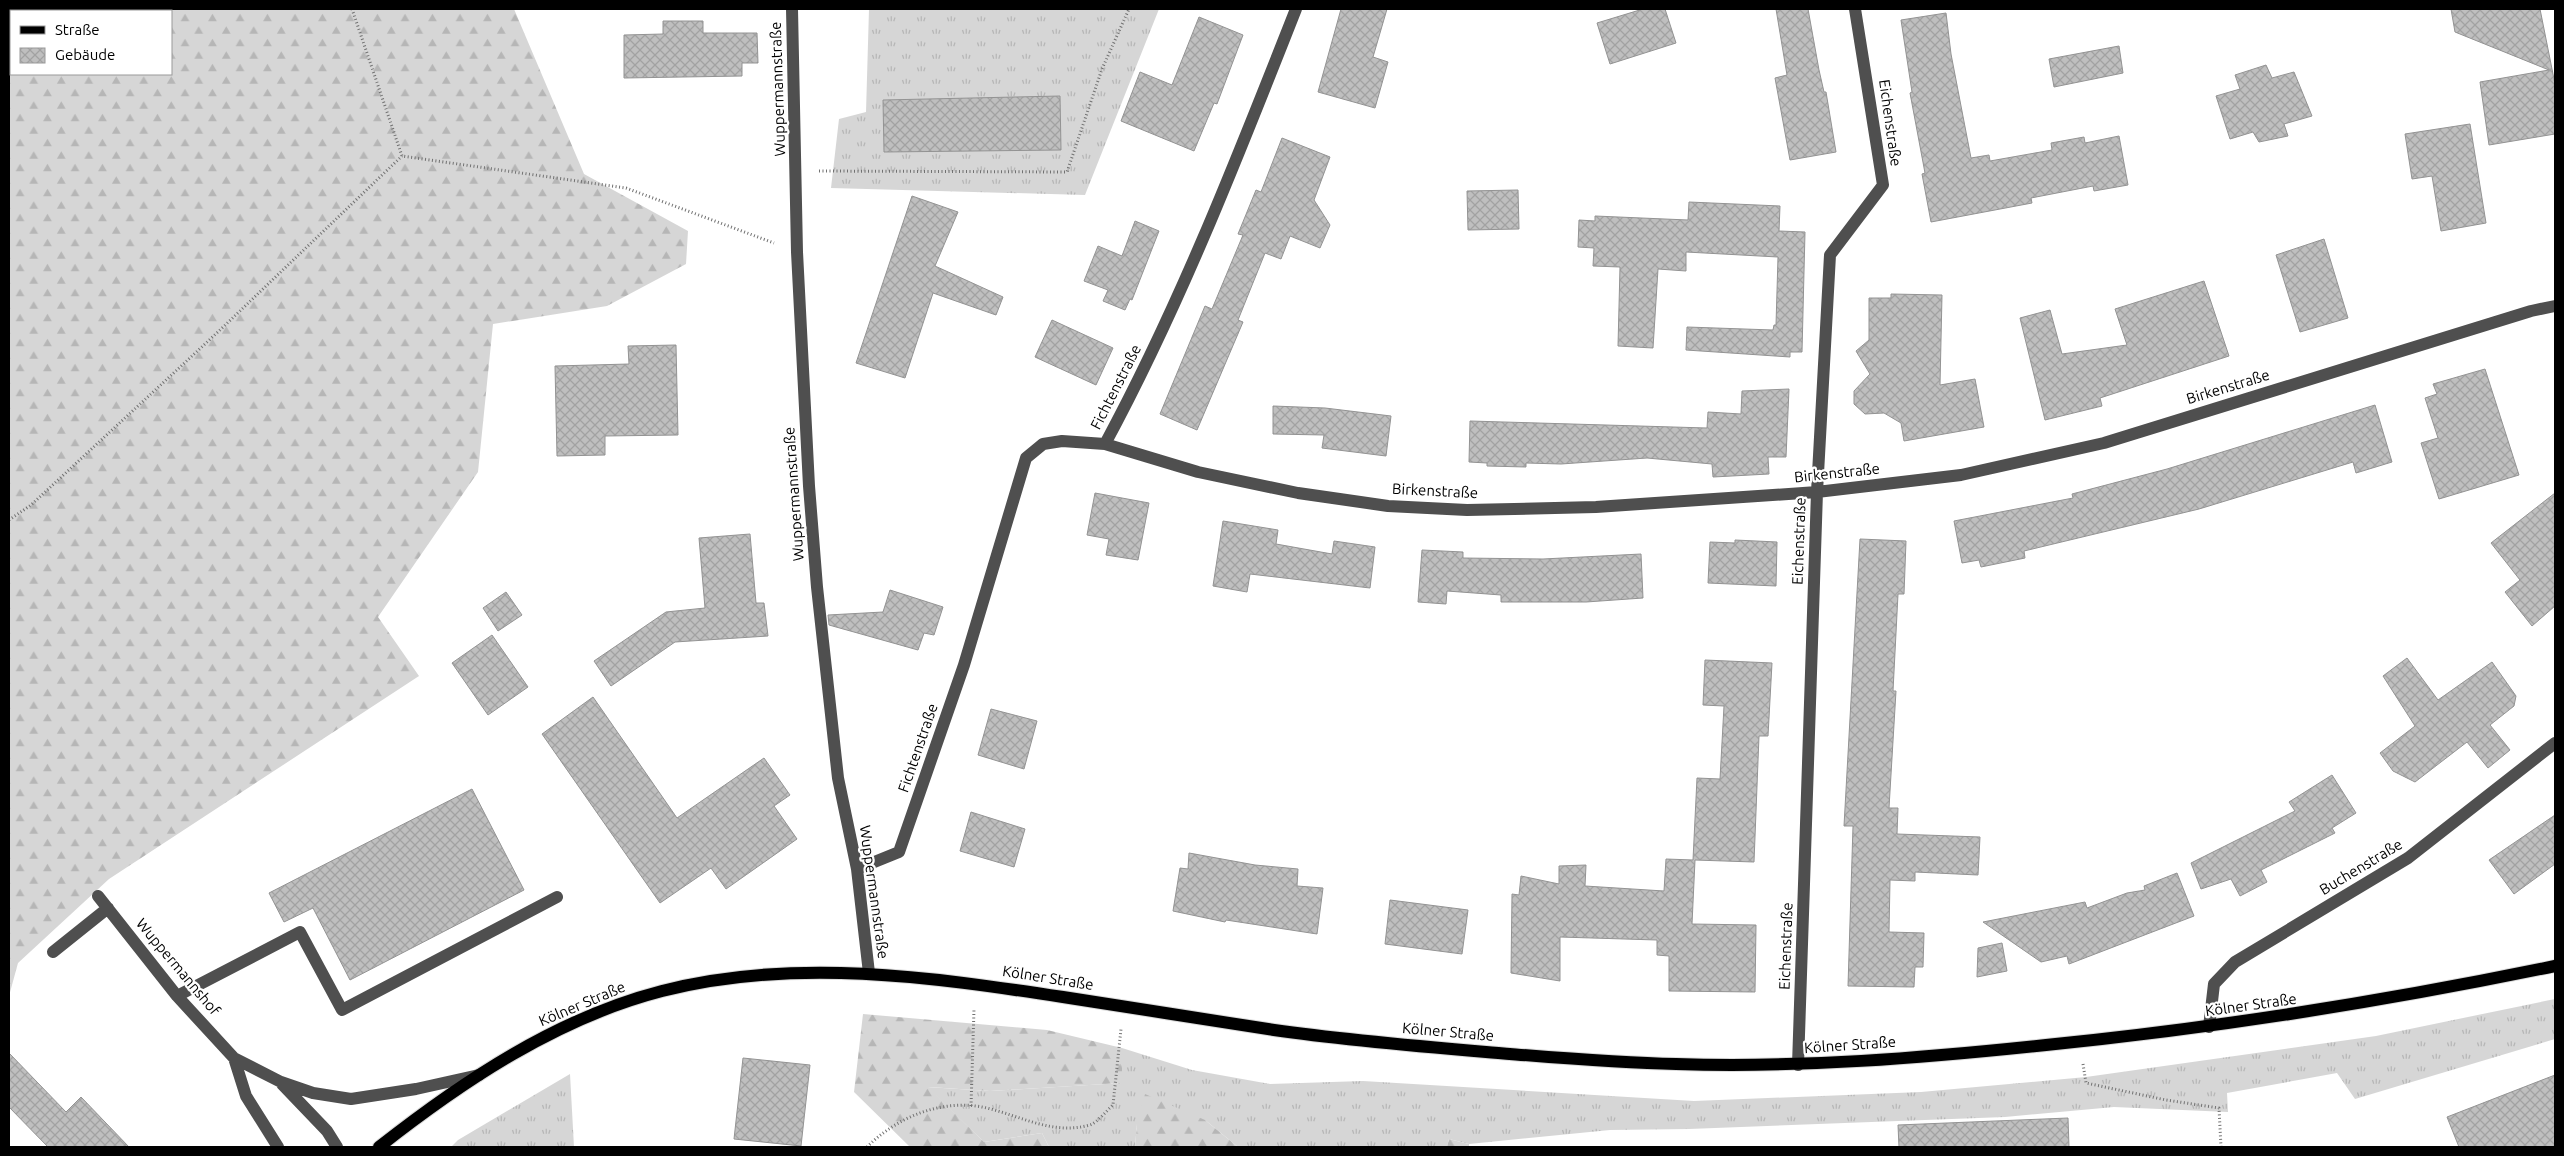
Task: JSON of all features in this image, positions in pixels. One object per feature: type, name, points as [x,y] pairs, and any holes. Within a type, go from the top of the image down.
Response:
[{"type":"main road","name":"Kölner Straße","points":[[379,1147],[482,1074],[528,1046],[568,1026],[622,1002],[669,989],[752,976],[869,973],[975,983],[1300,1034],[1419,1046],[1669,1064],[1798,1065],[1979,1052],[2209,1027],[2332,1009],[2555,966]]},
{"type":"street","name":"Wuppermannstraße","points":[[792,9],[797,252],[809,486],[817,587],[838,778],[857,869],[869,973]]},
{"type":"street","name":"Fichtenstraße","points":[[857,869],[899,852],[964,665],[1026,458],[1043,444],[1062,441],[1105,444],[1140,380],[1184,283],[1244,141],[1296,9]]},
{"type":"street","name":"Eichenstraße","points":[[1798,1065],[1817,492],[1830,254],[1883,185],[1855,9]]},
{"type":"street","name":"Birkenstraße","points":[[1105,444],[1207,474],[1298,492],[1388,506],[1466,510],[1596,507],[1817,492],[1962,475],[2104,443],[2521,314],[2555,306]]},
{"type":"street","name":"Buchenstraße","points":[[2209,1027],[2214,984],[2234,962],[2408,858],[2555,743]]},
{"type":"street","name":"Wuppermannshof","points":[[98,896],[177,996],[234,1058],[281,1082],[313,1094],[351,1099],[416,1089],[482,1074]]},
{"type":"street","points":[[177,996],[300,932],[342,1010],[557,897]]},
{"type":"street","points":[[53,952],[108,908]]},
{"type":"street","name":"Wuppermannshof","points":[[234,1058],[246,1096],[278,1147]]},
{"type":"street","name":"Wuppermannshof","points":[[281,1082],[326,1131],[337,1147]]},
{"type":"path","points":[[352,9],[402,156]]},
{"type":"path","points":[[796,171],[1067,172],[1102,69],[1129,9]]},
{"type":"path","points":[[402,156],[626,188],[797,252]]},
{"type":"path","points":[[9,520],[31,505],[212,338],[402,156]]},
{"type":"path","points":[[971,1106],[975,983]]},
{"type":"path","points":[[867,1147],[878,1136],[903,1121],[927,1110],[950,1106],[981,1107],[1041,1125],[1070,1128],[1092,1124],[1113,1105],[1123,1006]]},
{"type":"path","points":[[2086,1083],[2166,1100],[2219,1108],[2222,1147]]},
{"type":"green space","points":[[9,9],[514,9],[584,174],[688,231],[686,264],[607,306],[493,324],[478,472],[378,617],[419,676],[109,879],[18,963],[9,996]]},
{"type":"green space","points":[[869,9],[1159,9],[1085,195],[831,188],[839,119],[866,112]]},
{"type":"green space","points":[[2555,999],[2555,1039],[2355,1099],[2337,1073],[2227,1093],[2228,1112],[2114,1107],[2005,1117],[1689,1129],[1610,1130],[1469,1144],[1449,1139],[1447,1147],[1238,1147],[1205,1120],[1137,1124],[1135,1147],[1049,1147],[1042,1133],[984,1142],[927,1087],[990,1091],[1121,1083],[1122,1048],[1192,1070],[1270,1084],[1363,1081],[1694,1101],[1921,1092],[2086,1077],[2376,1036]]},
{"type":"green space","points":[[863,1014],[1047,1030],[1122,1048],[1122,1083],[990,1091],[928,1087],[984,1142],[1042,1133],[1049,1147],[910,1147],[854,1092]]},
{"type":"green space","points":[[570,1074],[574,1147],[451,1147],[458,1140]]},
{"type":"green space","points":[[1145,1094],[1205,1120],[1238,1147],[1135,1147],[1137,1124]]},
{"type":"green space","points":[[1449,1139],[1469,1144],[1469,1147],[1447,1147]]},
{"type":"building","points":[[1341,9],[1387,9],[1373,57],[1388,62],[1375,108],[1318,92]]},
{"type":"building","points":[[1643,9],[1665,9],[1676,43],[1610,64],[1597,23]]},
{"type":"building","points":[[1776,9],[1808,9],[1819,70],[1824,92],[1826,92],[1836,152],[1790,160],[1775,78],[1787,75]]},
{"type":"building","points":[[2451,9],[2540,9],[2555,84],[2555,134],[2489,145],[2480,82],[2549,70],[2455,32]]},
{"type":"building","points":[[1946,13],[1951,54],[1971,158],[1989,155],[1990,161],[2052,150],[2051,143],[2084,137],[2085,143],[2119,136],[2128,185],[2094,191],[2093,186],[2031,198],[2032,203],[1931,222],[1922,174],[1925,173],[1910,93],[1912,92],[1901,20]]},
{"type":"building","points":[[1199,17],[1243,35],[1217,104],[1214,103],[1194,151],[1121,121],[1140,72],[1172,85]]},
{"type":"building","points":[[663,21],[703,21],[703,33],[757,33],[758,63],[742,63],[742,76],[624,78],[624,35],[663,34]]},
{"type":"building","points":[[2119,46],[2123,73],[2054,87],[2049,59]]},
{"type":"building","points":[[2266,65],[2272,78],[2294,72],[2312,116],[2284,124],[2288,136],[2259,142],[2253,132],[2230,139],[2216,96],[2240,89],[2235,75]]},
{"type":"building","points":[[1060,96],[1061,150],[884,152],[883,100]]},
{"type":"building","points":[[2470,124],[2486,223],[2441,231],[2432,176],[2412,179],[2405,134]]},
{"type":"building","points":[[1282,138],[1330,157],[1314,200],[1330,225],[1320,248],[1290,236],[1281,259],[1265,253],[1238,320],[1243,322],[1197,430],[1160,414],[1205,306],[1212,309],[1243,235],[1238,234],[1256,190],[1261,192]]},
{"type":"building","points":[[1518,190],[1519,229],[1468,230],[1467,191]]},
{"type":"building","points":[[912,196],[958,212],[935,266],[1003,297],[996,315],[933,293],[905,378],[856,363]]},
{"type":"building","points":[[1689,202],[1780,206],[1779,231],[1805,232],[1802,352],[1790,352],[1790,357],[1686,350],[1687,327],[1773,330],[1774,325],[1776,325],[1778,257],[1686,252],[1686,271],[1658,269],[1653,348],[1618,346],[1620,267],[1593,266],[1594,248],[1578,247],[1579,220],[1595,221],[1595,216],[1688,220]]},
{"type":"building","points":[[1135,221],[1159,231],[1132,300],[1130,299],[1125,310],[1103,301],[1108,290],[1084,281],[1098,246],[1122,256]]},
{"type":"building","points":[[2324,239],[2348,318],[2300,332],[2276,255]]},
{"type":"building","points":[[2204,281],[2229,356],[2100,398],[2102,406],[2045,420],[2020,318],[2050,310],[2062,354],[2127,345],[2115,309]]},
{"type":"building","points":[[1891,294],[1942,295],[1940,385],[1975,379],[1984,427],[1904,441],[1901,423],[1884,413],[1865,414],[1854,404],[1854,391],[1870,374],[1856,351],[1869,340],[1869,298],[1891,298]]},
{"type":"building","points":[[1052,320],[1113,348],[1096,385],[1035,357]]},
{"type":"building","points":[[676,345],[678,435],[605,436],[605,455],[557,456],[555,366],[629,364],[628,346]]},
{"type":"building","points":[[2485,369],[2519,475],[2439,499],[2421,443],[2438,438],[2425,398],[2437,394],[2433,384]]},
{"type":"building","points":[[1789,389],[1786,457],[1768,457],[1769,474],[1713,477],[1712,464],[1647,458],[1561,464],[1526,463],[1526,467],[1487,466],[1487,463],[1469,462],[1470,421],[1707,428],[1708,412],[1741,414],[1742,391]]},
{"type":"building","points":[[2375,405],[2392,462],[2356,473],[2353,462],[2199,509],[2024,551],[2025,558],[1981,567],[1979,560],[1962,563],[1954,521],[2073,498],[2072,494],[2167,469]]},
{"type":"building","points":[[1273,406],[1325,408],[1391,416],[1386,456],[1322,448],[1324,435],[1273,434]]},
{"type":"building","points":[[1095,493],[1149,503],[1138,560],[1106,555],[1109,539],[1087,535]]},
{"type":"building","points":[[2555,493],[2555,606],[2532,626],[2505,592],[2520,580],[2491,543]]},
{"type":"building","points":[[1223,521],[1278,530],[1276,544],[1332,554],[1334,541],[1375,547],[1370,588],[1250,574],[1247,592],[1213,586]]},
{"type":"building","points":[[750,534],[756,603],[764,603],[768,636],[675,642],[611,686],[594,661],[666,612],[705,608],[699,538]]},
{"type":"building","points":[[1860,539],[1906,541],[1904,594],[1898,594],[1893,691],[1896,691],[1889,808],[1898,808],[1897,834],[1980,837],[1978,875],[1915,872],[1915,881],[1890,880],[1889,932],[1924,933],[1923,967],[1915,967],[1914,987],[1848,986],[1853,826],[1844,826]]},
{"type":"building","points":[[1735,540],[1777,542],[1776,586],[1708,583],[1710,542],[1735,543]]},
{"type":"building","points":[[1422,550],[1463,552],[1463,558],[1543,559],[1641,554],[1643,598],[1586,602],[1501,602],[1501,595],[1447,591],[1446,604],[1418,602]]},
{"type":"building","points":[[890,590],[943,607],[934,635],[924,633],[918,650],[829,625],[828,615],[883,612]]},
{"type":"building","points":[[506,592],[522,615],[498,631],[483,608]]},
{"type":"building","points":[[492,635],[528,687],[488,715],[452,663]]},
{"type":"building","points":[[2407,658],[2438,700],[2492,662],[2516,696],[2514,706],[2490,725],[2510,750],[2488,768],[2467,742],[2415,782],[2393,771],[2380,753],[2415,726],[2383,676]]},
{"type":"building","points":[[1705,660],[1772,663],[1768,736],[1759,736],[1754,862],[1695,860],[1692,924],[1756,925],[1755,992],[1669,991],[1669,956],[1657,955],[1657,940],[1560,937],[1560,981],[1511,973],[1512,894],[1519,895],[1521,876],[1559,884],[1559,866],[1586,865],[1585,886],[1664,891],[1666,859],[1693,860],[1697,778],[1720,779],[1724,706],[1703,705]]},
{"type":"building","points":[[593,697],[677,818],[764,758],[790,795],[774,806],[797,839],[726,889],[711,868],[660,903],[542,734]]},
{"type":"building","points":[[991,709],[1037,721],[1024,769],[978,755]]},
{"type":"building","points":[[2332,775],[2356,813],[2332,828],[2335,833],[2261,870],[2267,882],[2240,896],[2231,879],[2201,889],[2191,863],[2295,811],[2289,802]]},
{"type":"building","points":[[472,789],[524,890],[350,980],[313,908],[284,922],[269,893]]},
{"type":"building","points":[[971,812],[1025,829],[1014,867],[960,851]]},
{"type":"building","points":[[2555,815],[2555,864],[2514,894],[2489,860]]},
{"type":"building","points":[[1189,853],[1255,865],[1298,869],[1297,886],[1323,888],[1317,934],[1226,920],[1225,922],[1173,911],[1180,868],[1188,869]]},
{"type":"building","points":[[2177,873],[2194,916],[2069,964],[2067,956],[2041,962],[1983,922],[2085,902],[2087,908],[2127,893],[2145,890],[2144,886]]},
{"type":"building","points":[[1390,900],[1468,910],[1462,954],[1385,944]]},
{"type":"building","points":[[2002,943],[2007,971],[1977,977],[1978,948]]},
{"type":"building","points":[[9,1053],[66,1112],[81,1097],[129,1147],[48,1147],[9,1107]]},
{"type":"building","points":[[743,1058],[810,1065],[801,1146],[734,1139]]},
{"type":"building","points":[[2555,1075],[2555,1147],[2459,1147],[2447,1117]]},
{"type":"building","points":[[2068,1118],[2069,1147],[1899,1147],[1898,1125]]}]
